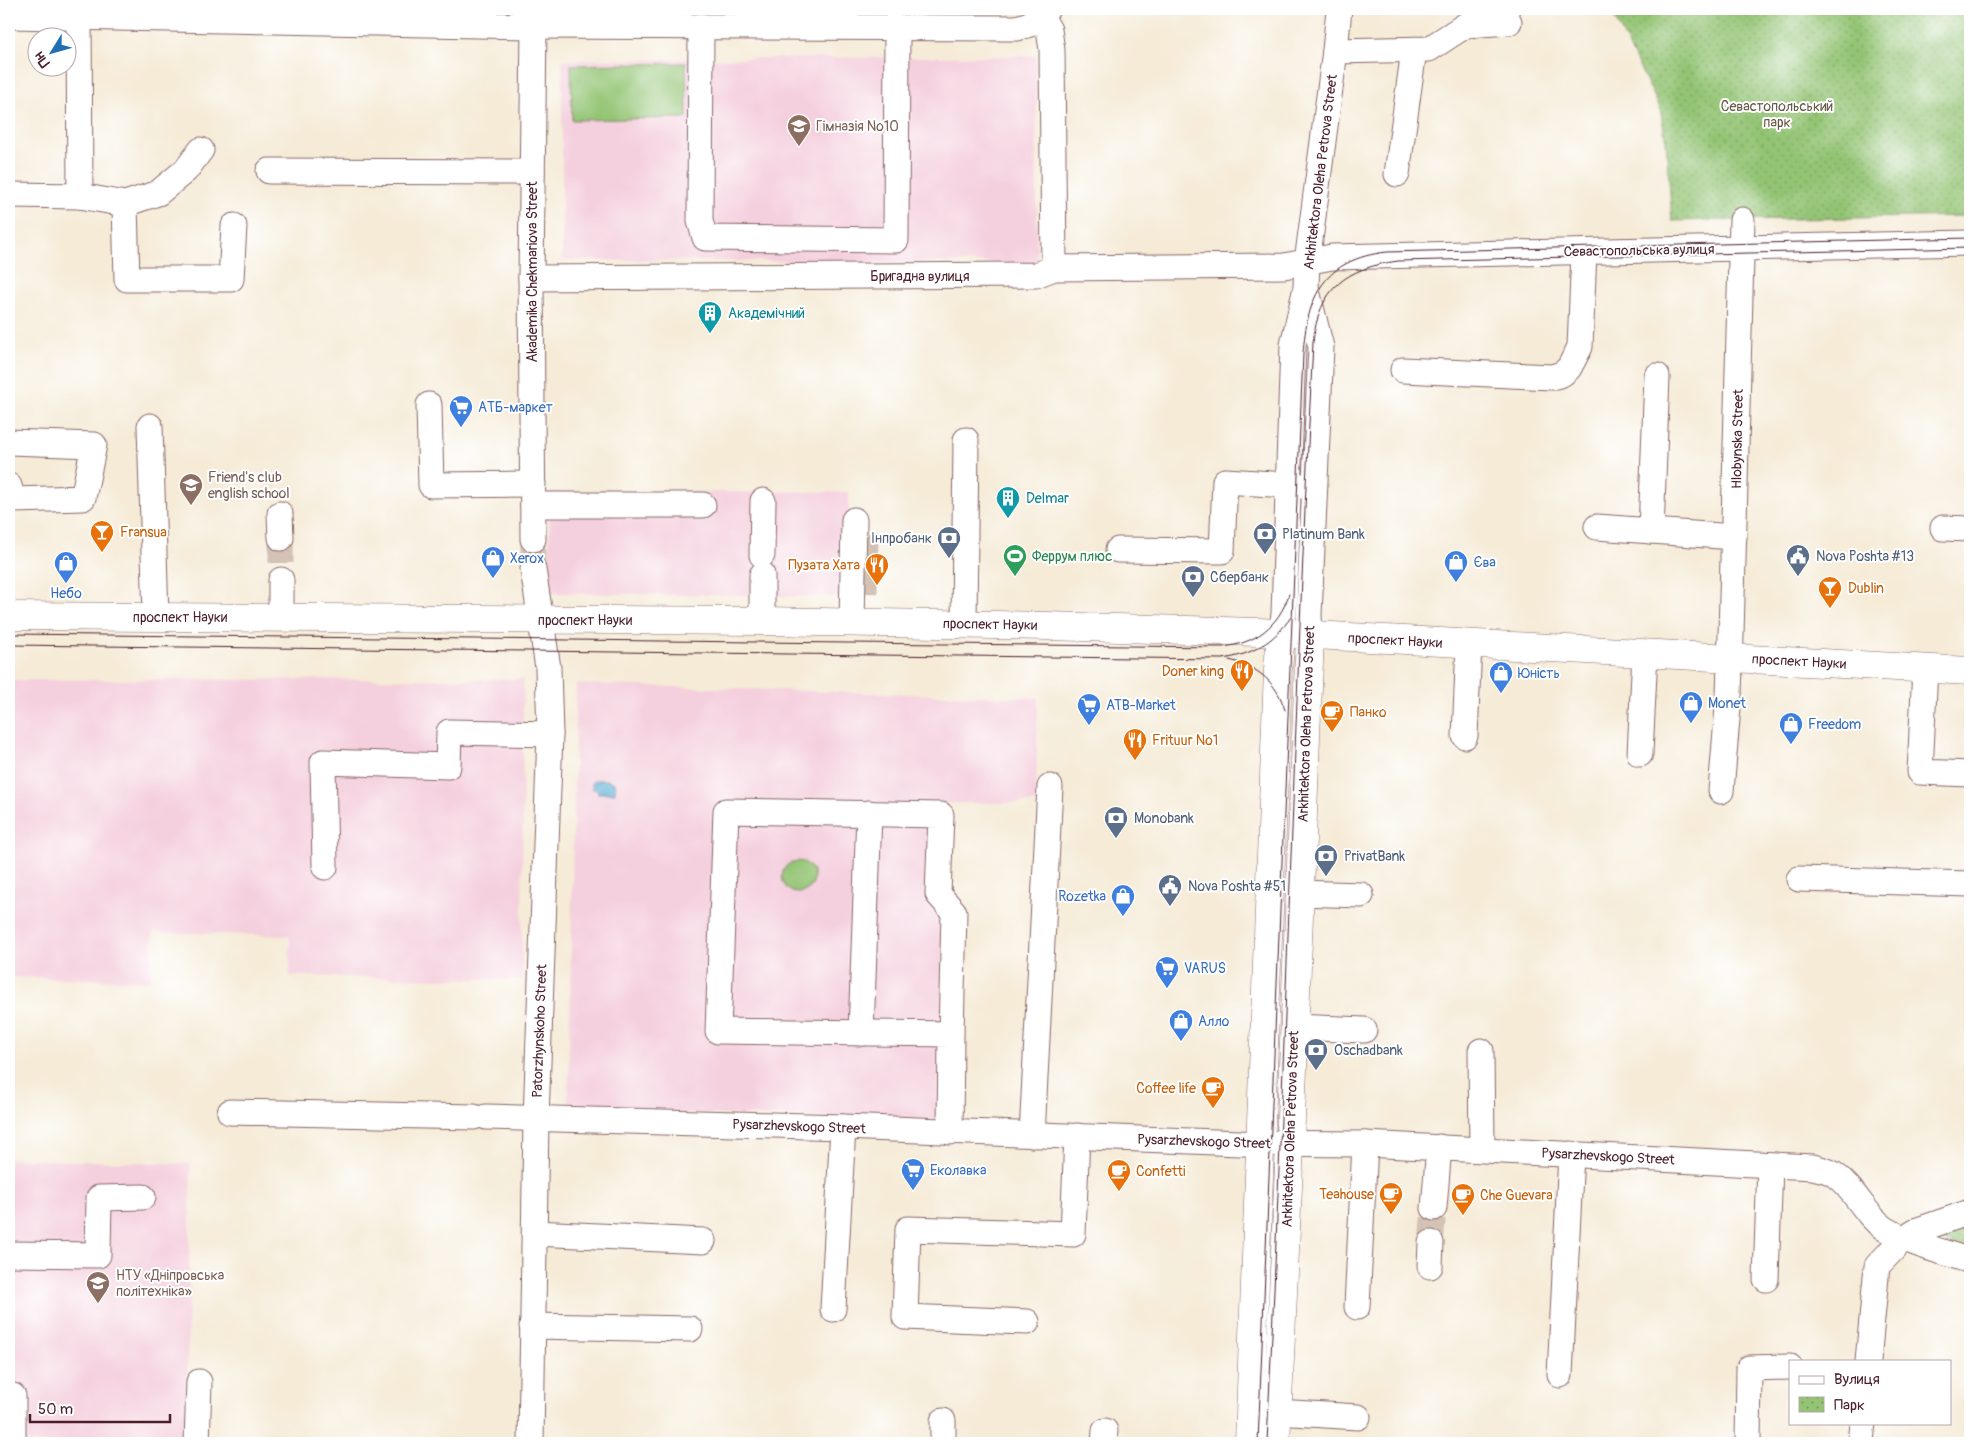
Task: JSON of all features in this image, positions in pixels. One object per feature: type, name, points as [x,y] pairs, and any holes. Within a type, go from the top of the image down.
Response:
[{"type":"main road","name":"проспект Науки","points":[[9,616],[964,624],[1282,634],[1970,671]]},
{"type":"main road","name":"Arkhitektora Oleha Petrova Street","points":[[1249,1443],[1278,670],[1282,634]]},
{"type":"main road","name":"Arkhitektora Oleha Petrova Street","points":[[1276,1443],[1310,636]]},
{"type":"street","name":"Arkhitektora Oleha Petrova Street","points":[[1310,636],[1314,487],[1321,347],[1306,288],[1307,262],[1336,51],[1339,9]]},
{"type":"street","points":[[1336,51],[1429,49],[1466,26],[1509,22],[1502,9]]},
{"type":"street","points":[[9,16],[79,17],[110,14],[527,17],[701,26],[823,17],[897,27],[1017,28],[1030,24],[1044,12],[1052,50],[1054,268]]},
{"type":"street","points":[[79,17],[80,196]]},
{"type":"street","name":"Akademika Chekmariova Street","points":[[527,17],[532,172],[532,539]]},
{"type":"street","points":[[701,26],[700,221],[705,238],[886,240],[896,240],[897,27]]},
{"type":"street","points":[[1397,174],[1414,50]]},
{"type":"street","points":[[9,195],[80,196],[124,204],[158,193],[186,170],[201,150]]},
{"type":"street","points":[[269,171],[532,172]]},
{"type":"street","points":[[124,204],[128,279],[232,279],[234,226]]},
{"type":"street","name":"Hlobynska Street","points":[[1721,791],[1730,658],[1742,220]]},
{"type":"street","name":"Севастопольська вулиця","points":[[1307,262],[1332,257],[1970,243]]},
{"type":"street","points":[[1403,370],[1552,377],[1562,374],[1569,368],[1580,347],[1584,252]]},
{"type":"street","name":"Бригадна вулиця","points":[[531,278],[1036,275],[1054,268],[1284,266],[1307,262]]},
{"type":"street","points":[[1282,634],[1293,345],[1306,288]]},
{"type":"street","points":[[1651,531],[1657,376]]},
{"type":"street","points":[[429,405],[431,485],[702,505]]},
{"type":"street","points":[[150,426],[156,617]]},
{"type":"street","points":[[964,624],[966,440]]},
{"type":"street","points":[[9,442],[94,445],[83,498],[13,500],[9,486]]},
{"type":"street","points":[[1118,550],[1222,552],[1225,481],[1314,487]]},
{"type":"street","points":[[762,621],[763,501]]},
{"type":"street","points":[[859,622],[862,520]]},
{"type":"street","points":[[1596,527],[1734,537]]},
{"type":"street","points":[[1943,528],[1970,529]]},
{"type":"street","points":[[533,569],[542,620]]},
{"type":"street","points":[[281,580],[281,618]]},
{"type":"street","points":[[859,622],[865,593]]},
{"type":"street","name":"Patorzhynskoho Street","points":[[531,1443],[536,1118],[550,734],[548,668],[542,620]]},
{"type":"street","points":[[1465,736],[1469,644]]},
{"type":"street","points":[[1640,754],[1645,653]]},
{"type":"street","points":[[1925,668],[1920,772],[1970,774]]},
{"type":"street","points":[[325,867],[323,762],[448,766],[449,732],[550,734]]},
{"type":"street","points":[[1032,1135],[1050,787]]},
{"type":"street","points":[[950,1132],[954,912],[938,894],[941,814],[726,811],[718,1031],[951,1034]]},
{"type":"street","points":[[862,1033],[869,813]]},
{"type":"street","points":[[1799,879],[1970,884]]},
{"type":"street","points":[[1300,893],[1361,895]]},
{"type":"street","points":[[1294,1026],[1364,1030]]},
{"type":"street","points":[[1481,1051],[1482,1149]]},
{"type":"street","name":"Pysarzhevskogo Street","points":[[230,1112],[843,1127],[1261,1144],[1365,1144],[1813,1167],[1833,1173],[1884,1227],[1904,1238],[1970,1260]]},
{"type":"street","points":[[833,1309],[843,1127]]},
{"type":"street","points":[[1027,1322],[905,1318],[908,1229],[1073,1234],[1077,1136]]},
{"type":"street","points":[[1357,1307],[1365,1144]]},
{"type":"street","points":[[1434,1208],[1439,1147]]},
{"type":"street","points":[[1560,1375],[1571,1154]]},
{"type":"street","points":[[1766,1278],[1770,1165]]},
{"type":"street","points":[[9,1254],[98,1255],[99,1198],[143,1196]]},
{"type":"street","points":[[1868,1360],[1878,1266],[1904,1238],[1926,1226],[1970,1212]]},
{"type":"street","points":[[535,1233],[703,1241]]},
{"type":"street","points":[[532,1326],[690,1329]]},
{"type":"street","points":[[1748,1443],[1749,1368],[1789,1366]]},
{"type":"street","points":[[197,1443],[199,1382]]},
{"type":"street","points":[[9,1396],[13,1396],[13,1443]]},
{"type":"street","points":[[1277,1412],[1358,1417]]},
{"type":"street","points":[[1861,1443],[1863,1424]]},
{"type":"shaded area","name":"Гімназія №10","points":[[1036,56],[1037,263],[562,260],[562,60]]},
{"type":"shaded area","points":[[550,492],[849,492],[847,597],[548,593]]},
{"type":"shaded area","points":[[523,679],[522,980],[290,976],[290,936],[153,932],[151,981],[9,977],[9,680]]},
{"type":"shaded area","points":[[576,684],[1038,698],[1036,803],[947,803],[938,1120],[568,1111]]},
{"type":"shaded area","name":"НТУ «Дніпровська політехніка»","points":[[9,1159],[191,1164],[186,1443],[9,1443]]},
{"type":"green space","name":"Севастопольський парк","points":[[1610,9],[1970,9],[1970,216],[1672,221],[1666,141],[1660,108]]},
{"type":"green space","points":[[686,63],[687,118],[572,120],[571,65]]},
{"type":"green space","points":[[798,861],[809,866],[814,877],[809,888],[798,893],[787,888],[782,877],[787,866]]},
{"type":"green space","points":[[1970,1220],[1970,1249],[1931,1237]]},
{"type":"water","points":[[595,780],[608,780],[616,784],[615,793],[598,793],[596,789],[592,789],[592,782]]},
{"type":"tunnel","points":[[865,593],[866,533]]},
{"type":"tunnel","points":[[281,538],[281,580]]},
{"type":"tunnel","points":[[533,539],[533,569]]},
{"type":"tunnel","points":[[1431,1243],[1434,1208]]},
{"type":"tram line","points":[[1258,1443],[1303,354],[1309,315],[1315,298],[1323,284],[1334,272],[1348,263],[1365,256],[1387,252],[1970,238]]},
{"type":"tram line","points":[[1267,1443],[1300,617],[1313,342],[1316,323],[1329,294],[1350,275],[1380,264],[1398,261],[1970,248]]},
{"type":"tram line","points":[[9,634],[1222,647],[1245,642],[1264,631],[1279,615],[1289,594]]},
{"type":"tram line","points":[[9,645],[1222,659],[1253,651],[1277,634],[1291,617]]},
{"type":"tram line","points":[[1229,660],[1248,666],[1271,683],[1277,691],[1285,710]]},
{"type":"place","name":"Гімназія №10","points":[[799,147]]},
{"type":"place","name":"Академічний","points":[[710,334]]},
{"type":"place","name":"АТБ-маркет","points":[[461,428]]},
{"type":"place","name":"Friend's club english school","points":[[191,506]]},
{"type":"place","name":"Delmar","points":[[1008,519]]},
{"type":"place","name":"Fransua","points":[[102,553]]},
{"type":"place","name":"Platinum Bank","points":[[1265,555]]},
{"type":"place","name":"Інпробанк","points":[[949,559]]},
{"type":"place","name":"Феррум плюс","points":[[1015,577]]},
{"type":"place","name":"Nova Poshta #13","points":[[1798,577]]},
{"type":"place","name":"Xerox","points":[[493,579]]},
{"type":"place","name":"Єва","points":[[1456,583]]},
{"type":"place","name":"Небо","points":[[66,584]]},
{"type":"place","name":"Пузата Хата","points":[[877,586]]},
{"type":"place","name":"Сбербанк","points":[[1193,598]]},
{"type":"place","name":"Dublin","points":[[1830,609]]},
{"type":"place","name":"Doner king","points":[[1242,692]]},
{"type":"place","name":"Юність","points":[[1501,694]]},
{"type":"place","name":"Monet","points":[[1691,724]]},
{"type":"place","name":"ATB-Market","points":[[1089,726]]},
{"type":"place","name":"Панко","points":[[1332,733]]},
{"type":"place","name":"Freedom","points":[[1791,745]]},
{"type":"place","name":"Frituur №1","points":[[1135,761]]},
{"type":"place","name":"Monobank","points":[[1116,839]]},
{"type":"place","name":"PrivatBank","points":[[1326,877]]},
{"type":"place","name":"Nova Poshta #51","points":[[1170,907]]},
{"type":"place","name":"Rozetka","points":[[1123,917]]},
{"type":"place","name":"VARUS","points":[[1167,989]]},
{"type":"place","name":"Алло","points":[[1181,1042]]},
{"type":"place","name":"Oschadbank","points":[[1316,1071]]},
{"type":"place","name":"Coffee life","points":[[1213,1109]]},
{"type":"place","name":"Еколавка","points":[[913,1191]]},
{"type":"place","name":"Confetti","points":[[1119,1192]]},
{"type":"place","name":"Teahouse","points":[[1391,1215]]},
{"type":"place","name":"Che Guevara","points":[[1463,1216]]},
{"type":"place","name":"НТУ «Дніпровська політехніка»","points":[[98,1304]]}]
